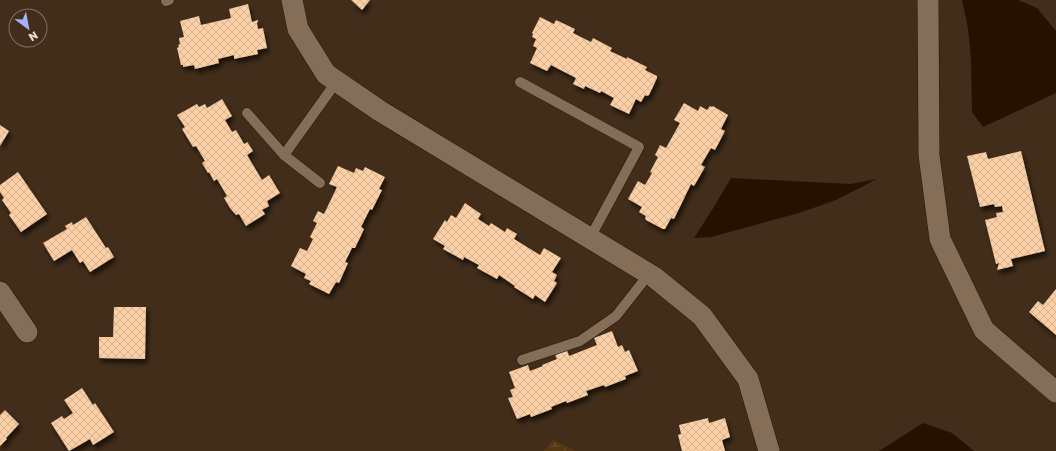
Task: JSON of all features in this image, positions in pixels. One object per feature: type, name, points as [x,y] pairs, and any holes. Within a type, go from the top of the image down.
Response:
[{"type":"street","points":[[292,0],[298,29],[326,74],[380,111],[649,274],[702,316],[748,379],[769,451]]},
{"type":"street","points":[[928,0],[930,155],[940,239],[984,330],[1056,392]]},
{"type":"street","points":[[0,292],[26,332]]},
{"type":"lane","points":[[284,155],[337,81]]},
{"type":"lane","points":[[520,82],[638,147],[590,238]]},
{"type":"lane","points":[[247,113],[284,155],[320,183]]},
{"type":"lane","points":[[522,360],[580,341],[616,316],[649,274]]},
{"type":"green space","points":[[553,440],[576,451],[544,451]]},
{"type":"shaded area","points":[[962,0],[1018,0],[1037,8],[1056,31],[1056,93],[983,127],[972,112],[971,59],[968,28]]},
{"type":"shaded area","points":[[731,178],[851,184],[877,179],[836,200],[799,213],[711,237],[694,238]]},
{"type":"shaded area","points":[[923,423],[952,433],[974,451],[879,451]]},
{"type":"building","points":[[351,0],[370,0],[362,10]]},
{"type":"building","points":[[248,4],[252,22],[258,20],[258,29],[263,28],[267,48],[257,50],[258,54],[234,59],[234,55],[218,59],[219,63],[195,69],[194,65],[183,67],[183,65],[181,65],[177,48],[180,44],[179,38],[184,37],[180,21],[199,16],[201,25],[231,18],[229,9]]},
{"type":"building","points":[[540,17],[554,24],[556,20],[575,29],[573,33],[591,42],[593,38],[612,48],[610,51],[627,59],[627,57],[647,67],[645,70],[657,76],[649,95],[645,95],[641,102],[636,99],[629,114],[610,105],[614,98],[601,91],[600,93],[585,86],[584,89],[573,84],[576,78],[551,65],[547,71],[530,63],[537,48],[533,46],[536,39],[532,37],[532,33]]},
{"type":"building","points":[[222,99],[232,116],[225,120],[232,132],[236,130],[244,144],[248,142],[253,151],[247,155],[262,180],[269,175],[280,193],[267,201],[269,206],[262,210],[265,214],[246,226],[239,214],[236,215],[230,208],[224,198],[227,196],[217,179],[214,181],[209,172],[208,173],[202,163],[205,161],[196,146],[193,147],[182,129],[185,127],[177,115],[197,104],[199,107],[205,104],[207,108]]},
{"type":"building","points":[[684,103],[698,111],[700,106],[707,110],[710,106],[713,106],[728,115],[721,129],[725,131],[715,150],[711,148],[701,165],[705,167],[694,186],[691,184],[674,219],[671,218],[665,229],[663,229],[646,220],[646,216],[639,212],[642,207],[628,199],[638,181],[645,185],[652,173],[650,172],[658,157],[655,155],[660,145],[666,148],[680,123],[674,120]]},
{"type":"building","points":[[0,125],[9,131],[0,146]]},
{"type":"building","points":[[1021,151],[1045,251],[1011,259],[1013,266],[997,270],[999,263],[996,264],[985,220],[997,217],[996,213],[1003,212],[1002,206],[995,207],[994,204],[980,207],[967,156],[986,152],[988,159]]},
{"type":"building","points":[[338,166],[354,173],[356,168],[363,171],[365,167],[385,177],[379,189],[382,190],[361,227],[364,229],[355,248],[352,248],[345,262],[348,263],[339,283],[336,282],[329,294],[309,284],[311,281],[304,278],[306,274],[291,266],[300,248],[307,251],[313,239],[310,237],[317,223],[313,221],[318,211],[324,214],[337,187],[329,184]]},
{"type":"building","points":[[18,172],[47,214],[21,232],[9,215],[11,213],[2,200],[4,198],[0,192],[0,185]]},
{"type":"building","points":[[465,203],[481,214],[478,219],[489,226],[491,223],[505,232],[507,228],[517,234],[514,239],[540,255],[544,248],[561,258],[552,272],[557,275],[554,281],[557,283],[545,302],[535,295],[533,299],[499,275],[497,279],[477,268],[479,265],[464,257],[463,260],[443,249],[445,246],[433,239],[445,220],[447,222],[451,215],[456,218]]},
{"type":"building","points":[[86,217],[106,248],[108,247],[114,257],[90,272],[83,261],[80,263],[72,250],[54,261],[43,243],[67,229],[65,226],[72,222],[73,225]]},
{"type":"building","points":[[1056,289],[1056,335],[1029,312],[1038,301],[1043,305]]},
{"type":"building","points":[[114,307],[146,307],[145,359],[99,358],[99,337],[113,337]]},
{"type":"building","points":[[612,331],[618,347],[622,345],[625,352],[629,350],[638,371],[625,376],[626,379],[605,387],[604,385],[586,391],[588,395],[567,403],[566,401],[551,407],[552,409],[531,417],[530,414],[517,419],[508,398],[513,397],[510,390],[515,388],[509,372],[528,365],[530,371],[557,359],[555,355],[567,350],[569,356],[597,345],[594,338]]},
{"type":"building","points":[[82,388],[93,405],[95,403],[114,432],[93,445],[90,439],[69,451],[51,423],[62,416],[64,419],[73,413],[64,400]]},
{"type":"building","points":[[5,410],[19,424],[0,446],[0,415]]},
{"type":"building","points":[[708,418],[709,423],[725,418],[730,437],[722,440],[725,451],[682,451],[678,435],[681,434],[679,425]]}]
